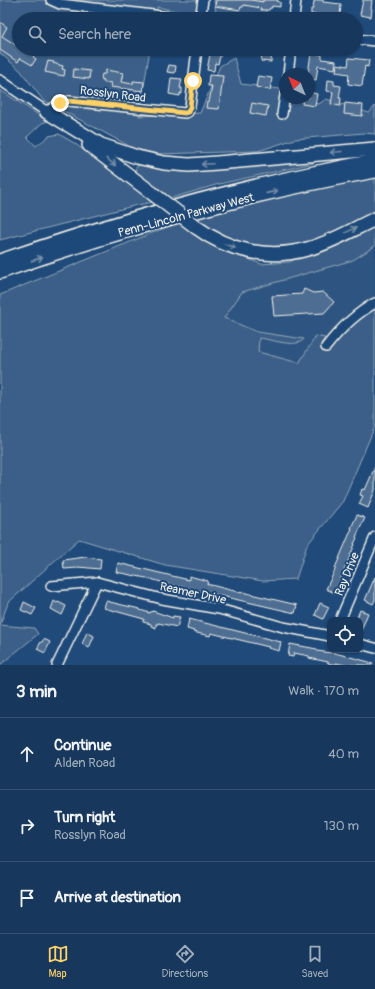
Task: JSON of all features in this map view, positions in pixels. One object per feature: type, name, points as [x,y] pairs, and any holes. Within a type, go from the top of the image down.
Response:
[{"type":"highway","points":[[47,112],[101,145],[137,157],[164,163],[203,164],[375,149]]},
{"type":"highway","points":[[47,112],[196,227],[219,242],[236,248],[278,254],[299,251],[318,246],[375,219]]},
{"type":"highway","points":[[128,175],[129,164],[137,157]]},
{"type":"highway","name":"Penn-Lincoln Parkway West","points":[[0,261],[81,234],[174,206],[316,172],[375,161]]},
{"type":"highway","name":"Penn-Lincoln Parkway West","points":[[0,272],[84,243],[173,217],[270,192],[375,171]]},
{"type":"highway","points":[[0,254],[81,234]]},
{"type":"street","points":[[51,0],[60,4],[128,12]]},
{"type":"street","points":[[201,12],[203,0]]},
{"type":"street","points":[[295,12],[296,0]]},
{"type":"street","points":[[363,40],[375,41]]},
{"type":"street","name":"Rosslyn Road","points":[[47,112],[60,103],[69,101],[182,114],[188,112],[190,107],[196,56]]},
{"type":"street","points":[[288,68],[289,56]]},
{"type":"street","points":[[0,80],[47,112]]},
{"type":"street","points":[[282,114],[284,104]]},
{"type":"street","points":[[326,347],[333,337],[346,324],[375,303]]},
{"type":"street","name":"Ray Drive","points":[[341,617],[375,537]]},
{"type":"street","points":[[57,665],[97,582]]},
{"type":"street","name":"Reamer Drive","points":[[51,586],[97,582],[162,599],[219,610],[283,627],[327,635]]},
{"type":"street","points":[[363,645],[375,648]]},
{"type":"shaded area","points":[[0,0],[198,0],[196,12],[181,12],[157,7],[156,12],[12,12],[12,56],[149,56],[139,116],[200,113],[220,66],[234,58],[241,84],[279,89],[279,104],[319,104],[326,99],[369,113],[375,106],[375,134],[364,133],[295,139],[258,151],[156,154],[133,148],[43,100],[20,70],[0,53]]},
{"type":"shaded area","points":[[214,0],[266,0],[266,12],[216,12]]},
{"type":"shaded area","points":[[0,90],[48,121],[42,123],[27,137],[36,146],[49,136],[59,134],[74,143],[154,202],[0,240]]},
{"type":"shaded area","points":[[316,157],[314,163],[219,184],[168,199],[136,175],[135,170],[137,166],[144,164]]},
{"type":"shaded area","points":[[375,178],[375,214],[314,242],[275,249],[248,246],[227,239],[195,220],[227,210],[281,197]]},
{"type":"shaded area","points":[[179,222],[214,245],[261,264],[289,262],[375,225],[375,246],[353,260],[242,292],[224,318],[257,332],[304,339],[295,343],[283,343],[259,338],[258,352],[299,363],[316,336],[325,338],[321,344],[333,346],[356,321],[375,309],[375,426],[343,501],[307,545],[296,579],[263,581],[165,565],[79,539],[8,603],[0,625],[0,295]]},
{"type":"shaded area","points":[[375,246],[375,299],[348,315],[296,376],[197,345],[241,292],[353,260]]},
{"type":"shaded area","points":[[0,625],[34,628],[38,634],[0,665]]},
{"type":"building","points":[[216,0],[251,0],[263,2],[263,0],[278,0],[277,1],[280,2],[280,7],[272,6],[269,10],[261,10],[261,8],[244,5],[240,10],[215,6]]},
{"type":"building","points":[[323,0],[323,2],[341,4],[340,12],[311,12],[314,1]]},
{"type":"building","points":[[363,0],[372,0],[371,17],[363,16],[363,12],[361,12]]},
{"type":"building","points":[[0,22],[7,27],[2,36],[12,42],[12,56],[34,56],[36,59],[32,65],[20,58],[18,62],[0,50]]},
{"type":"building","points":[[210,56],[220,56],[218,64],[215,63],[214,71],[207,70]]},
{"type":"building","points":[[262,56],[272,56],[271,62],[261,61]]},
{"type":"building","points":[[311,56],[322,56],[322,59],[336,61],[335,69],[318,66],[316,80],[315,68],[309,68]]},
{"type":"building","points":[[349,58],[369,60],[368,67],[365,66],[362,86],[348,84],[349,74],[336,72],[337,64],[348,66]]},
{"type":"building","points":[[48,61],[63,66],[62,69],[65,70],[64,76],[45,72]]},
{"type":"building","points":[[169,65],[176,66],[175,73],[167,72]]},
{"type":"building","points":[[74,69],[90,71],[89,79],[73,77]]},
{"type":"building","points":[[106,70],[123,73],[121,82],[133,84],[133,81],[144,82],[143,91],[110,87],[111,83],[103,82],[104,80],[101,79],[102,74],[105,74]]},
{"type":"building","points":[[209,75],[223,76],[219,109],[206,108],[207,102],[209,102],[212,86],[208,86]]},
{"type":"building","points":[[258,76],[272,78],[270,90],[256,87]]},
{"type":"building","points":[[171,78],[182,79],[180,88],[182,88],[182,94],[180,93],[180,96],[169,94]]},
{"type":"building","points":[[328,80],[334,81],[334,85],[341,86],[339,98],[341,98],[340,106],[331,104],[333,92],[327,91]]},
{"type":"building","points":[[315,94],[317,94],[315,106],[302,104],[315,104]]},
{"type":"building","points":[[252,103],[268,106],[266,116],[250,113]]},
{"type":"building","points":[[345,103],[363,105],[362,116],[344,114]]},
{"type":"building","points":[[304,289],[313,293],[323,292],[334,302],[324,313],[274,316],[272,296],[302,294]]},
{"type":"building","points":[[375,467],[375,490],[368,508],[359,504],[363,496],[360,495],[362,489],[365,490]]},
{"type":"building","points":[[357,515],[365,518],[356,537],[355,544],[335,593],[326,589]]},
{"type":"building","points":[[85,557],[101,559],[100,569],[78,567],[64,569],[63,560]]},
{"type":"building","points":[[118,563],[189,580],[189,576],[208,581],[207,584],[297,605],[295,613],[116,572]]},
{"type":"building","points":[[375,577],[375,600],[373,604],[365,600]]},
{"type":"building","points":[[54,601],[66,606],[62,615],[51,609]]},
{"type":"building","points":[[106,601],[140,609],[150,613],[153,611],[173,618],[173,616],[180,617],[177,627],[158,623],[156,624],[156,628],[151,626],[151,624],[143,622],[144,619],[104,608]]},
{"type":"building","points":[[24,602],[36,608],[32,615],[21,610]]},
{"type":"building","points":[[320,603],[329,607],[323,619],[315,615]]},
{"type":"building","points":[[360,610],[368,613],[363,626],[363,617],[357,617]]},
{"type":"building","points":[[189,619],[281,642],[279,651],[268,648],[269,647],[211,633],[210,636],[193,632],[194,631],[187,629]]},
{"type":"building","points":[[87,632],[94,636],[89,648],[82,644]]},
{"type":"building","points":[[44,639],[50,642],[45,653],[37,649]]},
{"type":"building","points":[[290,644],[317,649],[317,651],[335,653],[373,663],[372,665],[345,665],[336,663],[335,665],[309,658],[309,656],[294,653],[293,657],[288,656]]},
{"type":"route","points":[[60,103],[69,101],[182,114],[188,112],[190,107],[193,81]]}]
